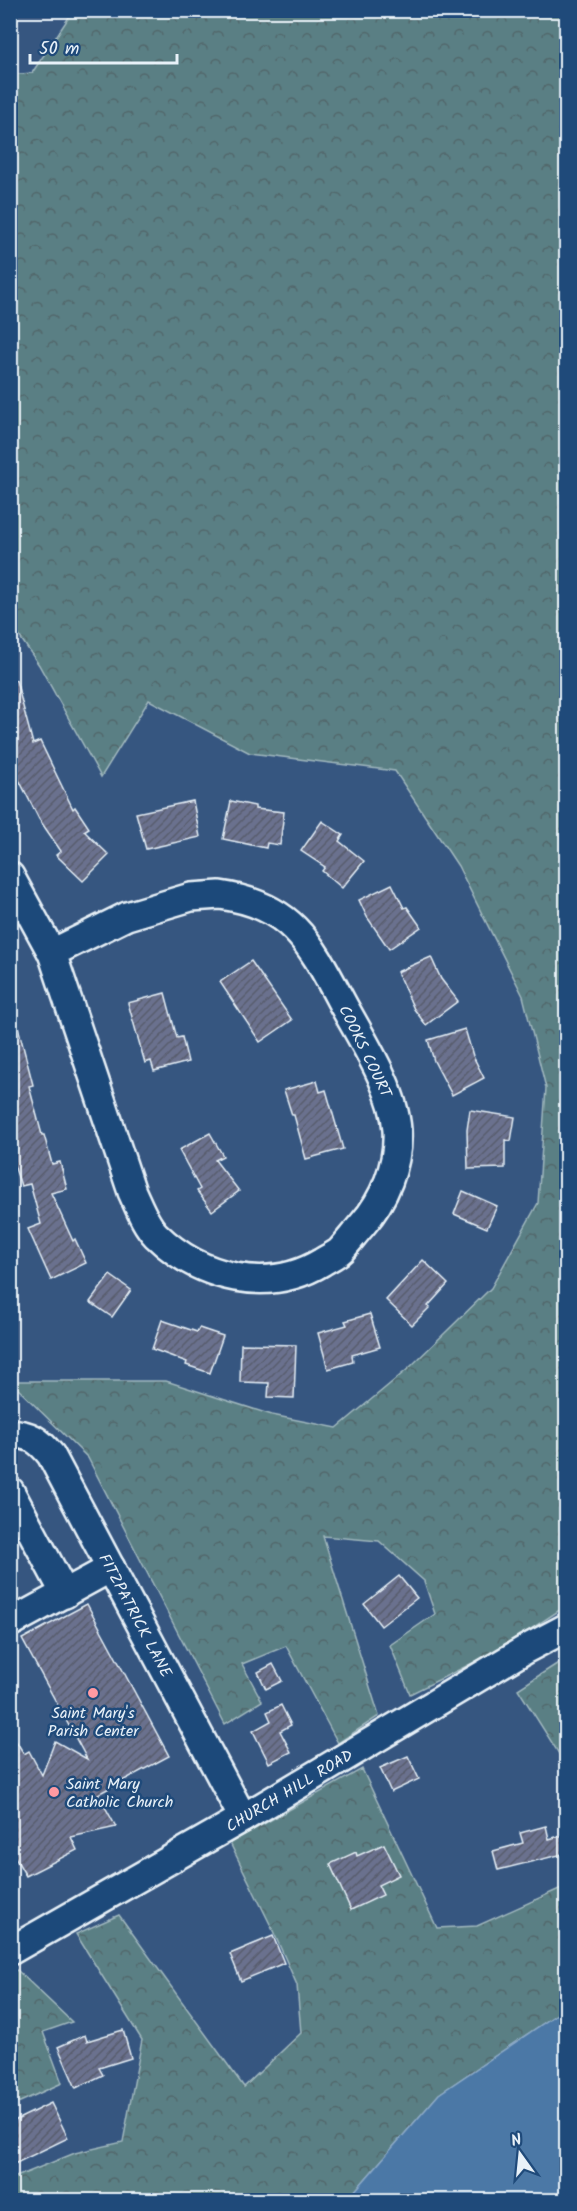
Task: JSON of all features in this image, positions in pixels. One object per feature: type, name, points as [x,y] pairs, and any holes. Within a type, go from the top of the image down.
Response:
[{"type":"street","name":"COOKS COURT","points":[[10,876],[52,952],[132,1192],[144,1218],[155,1234],[187,1260],[214,1272],[239,1278],[289,1277],[314,1267],[340,1251],[374,1211],[383,1192],[396,1161],[397,1130],[389,1092],[316,953],[298,930],[265,907],[244,899],[220,896],[191,897],[127,916],[52,952]]},
{"type":"street","name":"FITZPATRICK LANE","points":[[10,1433],[29,1435],[43,1445],[51,1455],[243,1818]]},
{"type":"street","points":[[10,1491],[65,1594]]},
{"type":"street","points":[[13,1616],[65,1594],[111,1568]]},
{"type":"street","name":"CHURCH HILL ROAD","points":[[10,1951],[243,1818],[526,1649],[567,1628]]},
{"type":"green space","points":[[73,11],[566,11],[566,1606],[499,1650],[410,1694],[390,1645],[435,1614],[424,1581],[379,1541],[323,1536],[379,1716],[338,1743],[286,1646],[242,1664],[262,1701],[225,1724],[88,1458],[10,1381],[166,1381],[272,1415],[337,1428],[409,1368],[491,1288],[538,1203],[546,1088],[523,996],[458,866],[395,771],[250,753],[149,700],[101,777],[39,665],[11,624],[11,75],[32,73]]},
{"type":"green space","points":[[566,1658],[566,1765],[518,1689]]},
{"type":"green space","points":[[362,1769],[437,1928],[477,1926],[566,1886],[566,2008],[439,2094],[347,2200],[11,2200],[11,2179],[75,2153],[123,2142],[142,2040],[76,1934],[119,1915],[244,2087],[301,2033],[297,1985],[230,1843]]},
{"type":"green space","points":[[17,1970],[72,2022],[43,2032],[62,2083],[11,2106],[11,1974]]},
{"type":"water","points":[[566,2008],[566,2200],[347,2200],[439,2094]]},
{"type":"building","points":[[16,680],[33,744],[40,741],[73,809],[75,807],[89,828],[84,831],[109,855],[83,881],[56,855],[61,851],[39,819],[10,762],[10,681]]},
{"type":"building","points":[[193,801],[200,837],[146,849],[136,813]]},
{"type":"building","points":[[231,801],[255,806],[255,809],[284,812],[280,845],[267,843],[266,848],[223,839]]},
{"type":"building","points":[[322,821],[343,835],[339,841],[364,861],[342,888],[322,871],[325,867],[301,851]]},
{"type":"building","points":[[392,884],[404,908],[407,907],[421,927],[389,949],[367,917],[359,900]]},
{"type":"building","points":[[431,957],[441,979],[458,1001],[426,1025],[414,1009],[397,972]]},
{"type":"building","points":[[251,961],[292,1020],[260,1042],[220,982]]},
{"type":"building","points":[[165,993],[177,1038],[182,1037],[188,1062],[154,1071],[151,1061],[145,1063],[128,1003]]},
{"type":"building","points":[[10,1019],[16,1019],[33,1085],[29,1086],[42,1135],[44,1135],[52,1164],[60,1162],[67,1189],[51,1193],[86,1263],[51,1280],[28,1229],[41,1224],[30,1184],[21,1186],[10,1153]]},
{"type":"building","points":[[465,1029],[473,1056],[484,1078],[452,1095],[434,1061],[428,1040]]},
{"type":"building","points":[[317,1081],[320,1092],[326,1090],[343,1149],[306,1159],[294,1115],[292,1115],[284,1090]]},
{"type":"building","points":[[470,1110],[515,1117],[511,1141],[505,1140],[505,1168],[468,1169],[467,1130]]},
{"type":"building","points":[[210,1133],[223,1156],[215,1160],[239,1191],[212,1211],[197,1191],[200,1189],[179,1150]]},
{"type":"building","points":[[463,1191],[497,1206],[487,1228],[454,1214]]},
{"type":"building","points":[[423,1260],[448,1284],[412,1325],[386,1300]]},
{"type":"building","points":[[110,1275],[131,1290],[112,1317],[90,1302]]},
{"type":"building","points":[[370,1314],[380,1347],[352,1355],[353,1362],[328,1369],[318,1333],[347,1325],[345,1321]]},
{"type":"building","points":[[162,1320],[197,1332],[199,1328],[223,1336],[210,1373],[152,1349]]},
{"type":"building","points":[[241,1344],[296,1345],[294,1398],[268,1397],[269,1383],[240,1382]]},
{"type":"building","points":[[399,1576],[417,1598],[381,1626],[364,1604]]},
{"type":"building","points":[[87,1604],[169,1756],[98,1794],[116,1827],[71,1837],[77,1850],[26,1876],[10,1849],[10,1731],[24,1754],[29,1751],[42,1775],[55,1741],[87,1759],[22,1639]]},
{"type":"building","points":[[273,1664],[282,1681],[266,1689],[258,1672]]},
{"type":"building","points":[[281,1705],[291,1725],[280,1731],[291,1752],[269,1763],[253,1731],[271,1721],[267,1712]]},
{"type":"building","points":[[408,1756],[419,1779],[391,1792],[380,1768]]},
{"type":"building","points":[[546,1826],[549,1839],[563,1835],[567,1853],[498,1870],[493,1851],[523,1843],[520,1833]]},
{"type":"building","points":[[384,1844],[399,1875],[378,1885],[383,1895],[351,1910],[330,1864],[356,1852],[357,1856]]},
{"type":"building","points":[[273,1936],[284,1963],[241,1981],[230,1954]]},
{"type":"building","points":[[123,2030],[131,2058],[99,2068],[103,2075],[76,2088],[58,2047],[85,2035],[87,2041]]},
{"type":"building","points":[[51,2103],[68,2138],[10,2166],[10,2123]]},
{"type":"place","name":"Saint Mary's Parish Center","points":[[93,1693]]},
{"type":"place","name":"Saint Mary Catholic Church","points":[[54,1792]]}]
